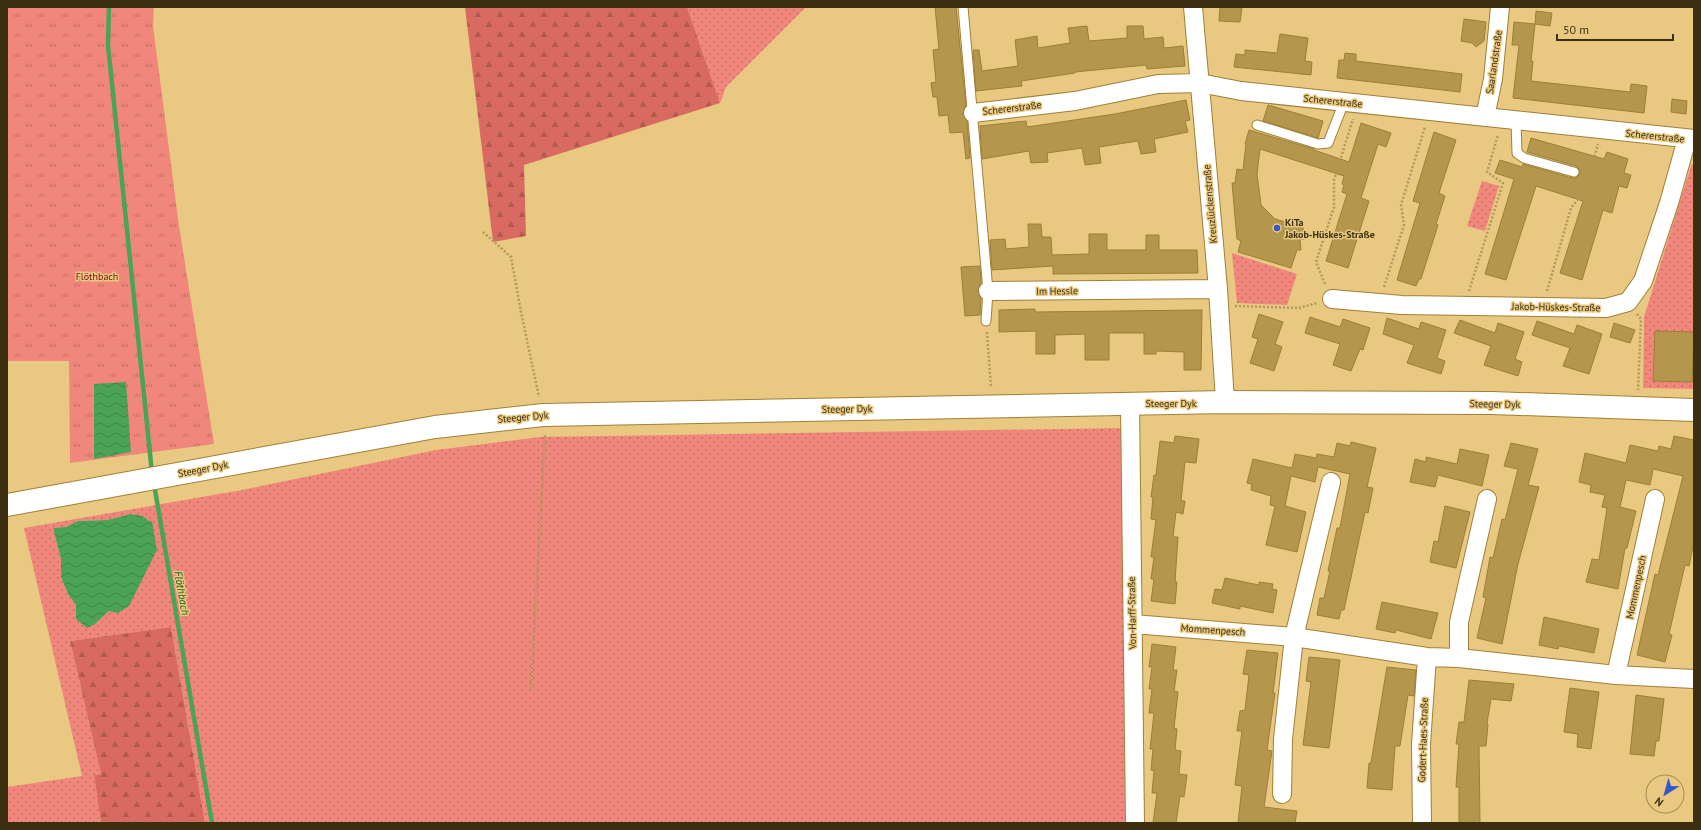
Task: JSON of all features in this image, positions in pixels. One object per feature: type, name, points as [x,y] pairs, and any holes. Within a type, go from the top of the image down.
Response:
[{"type":"street","name":"Kreuzlückenstraße","points":[[1193,7],[1218,297],[1225,402]]},
{"type":"street","name":"Saarlandstraße","points":[[1485,117],[1493,79],[1500,7]]},
{"type":"street","name":"Schererstraße","points":[[973,113],[1075,101],[1158,84],[1200,83],[1241,91],[1690,139]]},
{"type":"street","points":[[1628,302],[1643,280],[1690,139]]},
{"type":"street","name":"Im Hessle","points":[[988,291],[1218,297]]},
{"type":"street","name":"Jakob-Hüskes-Straße","points":[[1332,299],[1380,303],[1465,306],[1606,308],[1628,302]]},
{"type":"street","name":"Steeger Dyk","points":[[7,505],[435,427],[543,414],[1225,402],[1492,403],[1694,410]]},
{"type":"street","name":"Von-Harff-Straße","points":[[1130,403],[1135,823]]},
{"type":"street","points":[[1282,794],[1283,739],[1294,636],[1331,482]]},
{"type":"street","points":[[1458,658],[1459,622],[1487,499]]},
{"type":"street","name":"Mommenpesch","points":[[1616,675],[1655,499]]},
{"type":"street","name":"Mommenpesch","points":[[1133,624],[1294,636],[1427,657],[1458,658],[1616,675],[1694,679]]},
{"type":"street","name":"Godert-Haes-Straße","points":[[1422,823],[1421,744],[1427,657]]},
{"type":"lane","name":"Schererstraße","points":[[963,7],[988,291]]},
{"type":"lane","points":[[1257,125],[1318,144],[1328,143],[1351,102]]},
{"type":"lane","points":[[1510,120],[1517,153],[1524,158],[1574,172]]},
{"type":"lane","points":[[986,320],[988,291]]},
{"type":"path","points":[[1218,297],[1299,308],[1332,299],[1316,262],[1334,207],[1334,180],[1351,102]]},
{"type":"path","points":[[1380,303],[1404,225],[1400,205],[1430,111]]},
{"type":"path","points":[[1465,306],[1503,183],[1487,172],[1510,120]]},
{"type":"path","points":[[1542,307],[1571,208],[1586,190],[1602,130]]},
{"type":"path","points":[[483,232],[511,257],[545,430],[531,689]]},
{"type":"path","points":[[1628,302],[1641,319],[1638,408]]},
{"type":"path","points":[[986,320],[992,406]]},
{"type":"green space","name":"Flöthbach","points":[[7,7],[154,7],[153,26],[179,226],[214,444],[70,463],[69,361],[7,361]]},
{"type":"green space","points":[[465,7],[687,7],[720,103],[524,165],[526,236],[493,242]]},
{"type":"green space","points":[[687,7],[806,7],[726,87],[720,103]]},
{"type":"green space","points":[[1694,162],[1694,389],[1643,388],[1644,317],[1691,166]]},
{"type":"green space","points":[[1482,181],[1499,186],[1485,231],[1467,226]]},
{"type":"green space","points":[[1232,253],[1297,274],[1287,305],[1237,303]]},
{"type":"green space","points":[[1123,428],[1126,823],[205,823],[171,627],[70,641],[101,774],[94,775],[101,823],[7,823],[7,787],[82,776],[24,528],[242,490],[436,450],[540,437]],"holes":[[[131,514],[143,516],[149,521],[109,611],[95,624],[76,619],[76,605],[68,594],[61,577],[61,559],[53,528],[66,527],[78,521],[107,520]]]},
{"type":"green space","points":[[171,627],[205,823],[101,823],[94,775],[101,774],[70,641]]},
{"type":"water","points":[[126,382],[131,452],[94,459],[94,384]]},
{"type":"water","points":[[131,514],[143,516],[149,521],[152,521],[157,550],[129,606],[118,613],[109,611],[95,624],[87,628],[76,619],[76,605],[68,594],[61,577],[61,559],[53,528],[66,527],[78,521],[107,520]]},
{"type":"building","points":[[935,7],[956,7],[966,106],[963,114],[967,121],[970,158],[966,159],[963,132],[950,133],[948,115],[939,116],[937,97],[933,97],[931,83],[936,82],[933,50],[939,49]]},
{"type":"building","points":[[1220,7],[1242,7],[1240,22],[1219,21]]},
{"type":"building","points":[[1536,11],[1552,13],[1550,26],[1535,24]]},
{"type":"building","points":[[1464,19],[1486,22],[1484,41],[1476,47],[1472,43],[1461,41]]},
{"type":"building","points":[[1514,22],[1535,24],[1531,61],[1533,61],[1531,81],[1630,92],[1631,84],[1647,86],[1644,113],[1513,98],[1519,45],[1512,45]]},
{"type":"building","points":[[1087,26],[1089,41],[1127,38],[1127,26],[1143,26],[1144,39],[1163,37],[1164,48],[1183,46],[1185,66],[1147,69],[1146,65],[1075,72],[1021,81],[1022,86],[976,91],[973,50],[979,50],[982,71],[1018,66],[1015,40],[1037,36],[1038,48],[1070,43],[1068,28]]},
{"type":"building","points":[[1280,34],[1308,38],[1305,61],[1312,62],[1311,75],[1234,67],[1236,54],[1245,55],[1245,50],[1277,53]]},
{"type":"building","points":[[1345,53],[1356,54],[1356,61],[1462,74],[1460,92],[1337,78],[1339,60],[1344,60]]},
{"type":"building","points":[[1672,99],[1687,101],[1686,114],[1671,112]]},
{"type":"building","points":[[1186,100],[1190,120],[1185,121],[1188,132],[1154,139],[1156,152],[1141,154],[1138,141],[1099,147],[1101,163],[1085,165],[1082,148],[1047,153],[1048,162],[1031,163],[1029,151],[982,159],[980,126],[1026,121],[1027,127],[1115,114]]},
{"type":"building","points":[[1268,105],[1323,121],[1318,138],[1263,121]]},
{"type":"building","points":[[1361,123],[1391,133],[1386,147],[1378,144],[1361,198],[1369,201],[1348,268],[1326,261],[1347,194],[1342,192],[1344,176],[1260,149],[1257,174],[1261,205],[1275,219],[1303,227],[1304,239],[1300,239],[1301,250],[1297,250],[1291,268],[1238,252],[1241,241],[1237,239],[1232,183],[1235,183],[1237,169],[1243,170],[1245,144],[1249,130],[1314,149],[1349,162]]},
{"type":"building","points":[[1434,132],[1456,140],[1439,193],[1445,196],[1436,224],[1438,225],[1421,279],[1419,279],[1416,286],[1397,280],[1420,203],[1413,201]]},
{"type":"building","points":[[1531,138],[1604,159],[1607,152],[1628,159],[1624,173],[1631,175],[1627,188],[1619,186],[1612,213],[1603,210],[1582,280],[1560,273],[1583,201],[1536,186],[1506,280],[1485,274],[1514,179],[1495,173],[1500,160],[1522,167],[1523,164],[1572,178],[1576,178],[1580,174],[1580,170],[1576,166],[1527,152]]},
{"type":"building","points":[[1028,224],[1041,224],[1042,237],[1051,237],[1052,255],[1089,254],[1089,234],[1107,234],[1107,250],[1146,250],[1146,235],[1159,235],[1159,250],[1197,250],[1198,273],[1053,274],[1053,266],[992,270],[990,240],[1005,239],[1006,249],[1029,247]]},
{"type":"building","points":[[980,266],[981,283],[978,291],[981,299],[980,315],[965,316],[961,267]]},
{"type":"building","points":[[1035,309],[1035,312],[1202,310],[1201,370],[1184,370],[1184,352],[1156,351],[1156,354],[1144,354],[1144,333],[1109,333],[1109,360],[1085,360],[1085,334],[1055,335],[1055,354],[1036,354],[1036,331],[999,332],[999,310]]},
{"type":"building","points":[[1259,314],[1283,322],[1275,344],[1282,347],[1274,371],[1250,363],[1258,339],[1252,337]]},
{"type":"building","points":[[1310,317],[1340,327],[1343,319],[1370,328],[1363,350],[1360,349],[1351,371],[1333,365],[1340,344],[1305,333]]},
{"type":"building","points":[[1387,318],[1419,329],[1421,322],[1446,330],[1437,358],[1445,361],[1441,374],[1407,363],[1414,345],[1383,334]]},
{"type":"building","points":[[1460,320],[1495,333],[1498,323],[1524,332],[1515,359],[1522,362],[1518,376],[1484,365],[1491,346],[1454,333]]},
{"type":"building","points":[[1537,321],[1574,334],[1577,325],[1602,334],[1589,374],[1563,366],[1570,348],[1532,335]]},
{"type":"building","points":[[1614,323],[1635,330],[1630,343],[1610,337]]},
{"type":"building","points":[[1655,331],[1694,332],[1692,382],[1653,381]]},
{"type":"building","points":[[1175,436],[1199,439],[1196,463],[1185,462],[1181,501],[1185,501],[1183,514],[1176,512],[1173,537],[1178,537],[1175,604],[1151,601],[1154,579],[1151,579],[1154,557],[1151,557],[1156,520],[1151,519],[1153,497],[1151,497],[1154,475],[1156,475],[1160,441],[1174,443]]},
{"type":"building","points":[[1674,436],[1694,440],[1694,542],[1689,566],[1685,565],[1669,634],[1672,635],[1665,662],[1637,655],[1655,574],[1658,575],[1683,476],[1653,469],[1650,485],[1626,480],[1620,507],[1636,511],[1627,548],[1625,548],[1618,589],[1586,582],[1592,559],[1599,560],[1607,508],[1602,507],[1605,495],[1590,492],[1591,485],[1579,482],[1585,453],[1626,463],[1630,445],[1658,451],[1659,446],[1671,449]]},
{"type":"building","points":[[1351,442],[1376,448],[1367,487],[1373,488],[1368,513],[1365,512],[1344,610],[1341,610],[1339,619],[1317,615],[1320,598],[1324,598],[1337,528],[1340,528],[1350,474],[1318,467],[1315,482],[1291,476],[1285,506],[1306,512],[1297,552],[1266,545],[1275,506],[1270,505],[1271,496],[1251,490],[1252,484],[1247,483],[1253,459],[1292,468],[1295,454],[1316,458],[1317,454],[1334,457],[1337,443],[1350,446]]},
{"type":"building","points":[[1511,443],[1538,449],[1528,485],[1539,487],[1518,564],[1502,644],[1477,638],[1486,598],[1483,597],[1490,557],[1493,558],[1502,519],[1505,520],[1518,469],[1504,466]]},
{"type":"building","points":[[1460,449],[1489,455],[1482,486],[1438,475],[1435,487],[1410,482],[1415,459],[1426,462],[1426,457],[1457,464]]},
{"type":"building","points":[[1445,506],[1470,512],[1456,568],[1430,562],[1434,541],[1438,542]]},
{"type":"building","points":[[1225,578],[1259,585],[1259,582],[1273,584],[1272,589],[1277,590],[1273,613],[1240,606],[1240,609],[1212,603],[1215,589],[1222,590]]},
{"type":"building","points":[[1382,602],[1438,613],[1431,639],[1396,630],[1395,633],[1376,629]]},
{"type":"building","points":[[1544,617],[1599,629],[1594,653],[1559,646],[1558,649],[1539,645]]},
{"type":"building","points":[[1152,644],[1176,647],[1173,670],[1177,670],[1174,691],[1178,692],[1174,728],[1177,729],[1175,750],[1181,751],[1179,774],[1187,775],[1184,797],[1180,796],[1176,823],[1153,823],[1157,793],[1152,793],[1154,771],[1151,770],[1153,749],[1150,749],[1154,713],[1149,713],[1152,689],[1149,689],[1152,667],[1149,667]]},
{"type":"building","points":[[1247,650],[1278,653],[1273,693],[1275,693],[1267,750],[1272,751],[1264,807],[1297,811],[1295,823],[1238,823],[1242,786],[1235,785],[1242,731],[1237,731],[1240,711],[1245,710],[1249,675],[1243,674]]},
{"type":"building","points":[[1309,657],[1340,660],[1329,748],[1303,745],[1311,682],[1306,681]]},
{"type":"building","points":[[1387,667],[1416,670],[1414,696],[1408,695],[1400,746],[1395,746],[1392,790],[1367,788],[1369,763],[1371,763]]},
{"type":"building","points":[[1469,680],[1514,684],[1511,701],[1491,699],[1487,723],[1486,746],[1479,746],[1480,823],[1459,823],[1459,787],[1456,787],[1459,744],[1456,744],[1459,722],[1464,722]]},
{"type":"building","points":[[1570,688],[1599,692],[1591,749],[1577,747],[1578,734],[1564,732]]},
{"type":"building","points":[[1636,695],[1664,699],[1659,741],[1656,741],[1654,756],[1630,754]]},
{"type":"waterway","name":"Flöthbach","points":[[109,7],[108,45],[152,473]]},
{"type":"waterway","name":"Flöthbach","points":[[154,484],[212,823]]},
{"type":"place","name":"KiTa Jakob-Hüskes-Straße","points":[[1277,228]]}]
